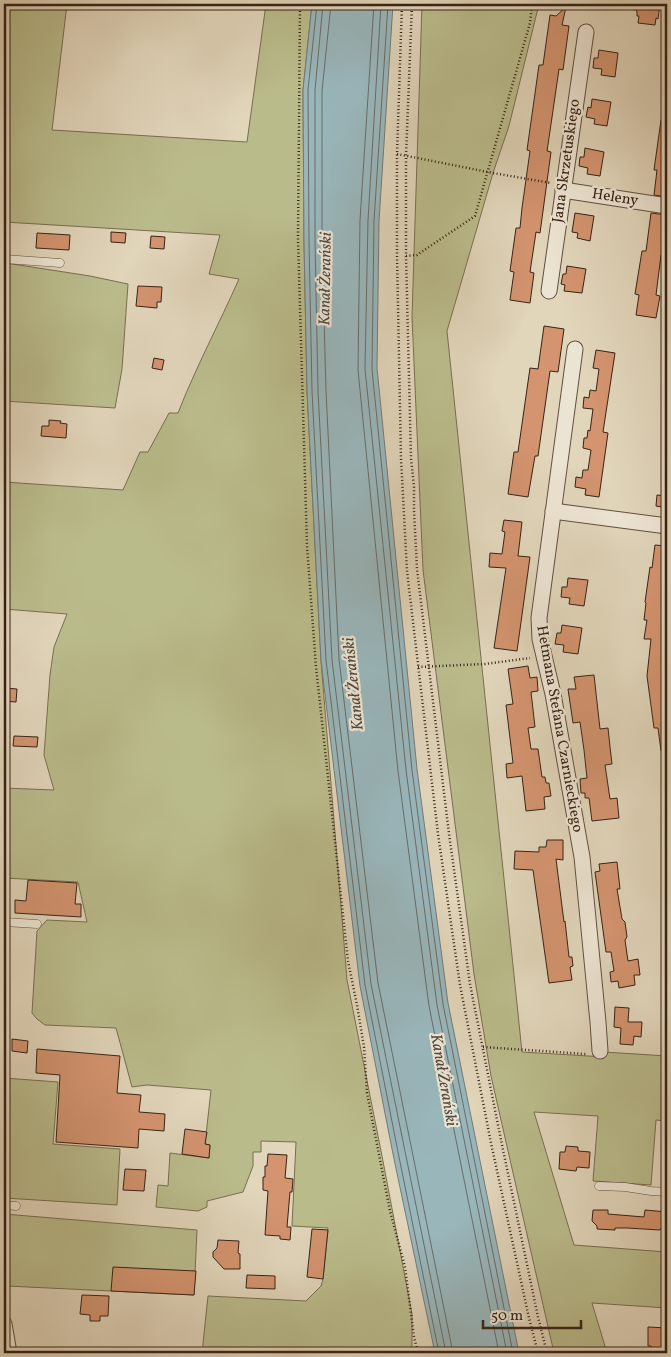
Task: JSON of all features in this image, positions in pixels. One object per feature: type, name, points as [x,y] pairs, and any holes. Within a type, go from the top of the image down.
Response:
[{"type":"street","name":"Jana Skrzetuskiego","points":[[549,291],[586,32]]},
{"type":"street","name":"Heleny","points":[[563,190],[667,206]]},
{"type":"street","name":"Hetmana Stefana Czarnieckiego","points":[[575,349],[539,618],[540,638],[553,694],[582,857],[600,1051]]},
{"type":"street","points":[[553,511],[667,526]]},
{"type":"street","points":[[4,1324],[9,1353]]},
{"type":"lane","points":[[4,259],[60,264]]},
{"type":"lane","points":[[4,922],[37,924]]},
{"type":"lane","points":[[599,1186],[667,1192]]},
{"type":"lane","points":[[4,1205],[16,1206]]},
{"type":"path","points":[[300,4],[298,239],[308,546],[316,668],[338,877],[348,960],[364,1047],[367,1093],[390,1211],[405,1267],[414,1337],[418,1353]]},
{"type":"path","points":[[402,4],[396,154],[397,282],[402,504],[407,571],[438,834],[460,986],[491,1143],[538,1353]]},
{"type":"path","points":[[412,4],[406,156],[406,256],[411,458],[417,569],[449,834],[468,965],[501,1140],[547,1353]]},
{"type":"path","points":[[406,256],[417,256],[475,216],[530,23],[532,4]]},
{"type":"path","points":[[396,154],[558,184],[563,190]]},
{"type":"path","points":[[418,667],[485,664],[544,656]]},
{"type":"path","points":[[483,1047],[599,1055],[600,1051]]},
{"type":"green space","points":[[4,4],[67,4],[52,130],[247,142],[266,4],[312,4],[303,90],[304,242],[307,391],[321,661],[347,980],[412,1314],[412,1353],[202,1353],[208,1296],[306,1301],[321,1286],[328,1228],[292,1226],[296,1142],[261,1141],[261,1152],[253,1152],[253,1166],[243,1192],[207,1201],[207,1207],[198,1211],[156,1207],[158,1185],[168,1186],[170,1153],[209,1158],[210,1145],[205,1144],[211,1090],[147,1085],[132,1087],[116,1028],[45,1025],[32,1013],[37,931],[47,920],[87,922],[78,882],[4,878],[4,788],[54,790],[44,755],[54,647],[67,614],[4,609],[4,482],[123,490],[140,452],[148,452],[169,413],[178,413],[239,279],[209,274],[220,235],[4,222]]},
{"type":"green space","points":[[422,4],[539,4],[509,126],[493,173],[447,331],[522,1052],[605,1057],[604,1052],[667,1056],[667,1121],[656,1120],[651,1185],[593,1181],[598,1116],[534,1112],[574,1245],[667,1252],[667,1308],[592,1303],[607,1353],[554,1353],[491,1076],[474,974],[423,570],[412,317]]},
{"type":"green space","points":[[6,263],[128,284],[122,369],[115,408],[4,401],[4,276]]},
{"type":"green space","points":[[4,1078],[58,1082],[53,1144],[120,1149],[117,1205],[4,1198]]},
{"type":"green space","points":[[4,1214],[197,1230],[194,1295],[7,1286],[4,1269]]},
{"type":"water","name":"Kanał Żerański","points":[[312,4],[393,4],[379,221],[377,368],[417,769],[448,1003],[519,1353],[435,1353],[360,986],[321,661],[307,391],[303,90]]},
{"type":"building","points":[[637,4],[660,4],[658,19],[656,18],[655,25],[638,23]]},
{"type":"building","points":[[566,7],[562,25],[569,26],[563,70],[559,69],[547,151],[551,152],[540,233],[536,232],[530,272],[534,273],[530,303],[510,300],[514,272],[510,271],[516,228],[520,228],[530,151],[527,150],[539,65],[543,65],[550,15],[556,16]]},
{"type":"building","points":[[599,50],[618,53],[615,77],[601,75],[602,69],[593,68],[594,58],[598,58]]},
{"type":"building","points":[[592,99],[611,102],[607,126],[594,124],[595,119],[586,117],[588,107],[591,108]]},
{"type":"building","points":[[661,120],[667,120],[667,197],[654,195],[657,170],[654,170]]},
{"type":"building","points":[[585,148],[604,152],[600,176],[587,174],[588,168],[579,166],[580,157],[584,157]]},
{"type":"building","points":[[575,213],[594,216],[590,241],[577,238],[578,233],[572,232]]},
{"type":"building","points":[[651,213],[667,215],[667,242],[665,256],[661,255],[656,295],[660,296],[656,318],[636,315],[639,295],[635,294],[642,251],[646,251]]},
{"type":"building","points":[[111,232],[126,233],[125,243],[111,242]]},
{"type":"building","points":[[37,233],[70,235],[69,250],[36,248]]},
{"type":"building","points":[[151,236],[165,237],[164,249],[150,248]]},
{"type":"building","points":[[567,266],[586,269],[582,293],[564,291],[565,285],[561,284],[563,274],[566,274]]},
{"type":"building","points":[[138,286],[162,287],[161,302],[157,302],[157,308],[136,306]]},
{"type":"building","points":[[544,326],[564,329],[558,372],[550,371],[538,456],[535,456],[528,497],[508,494],[514,452],[518,452],[530,368],[538,369]]},
{"type":"building","points":[[596,350],[615,353],[603,432],[608,433],[599,497],[585,495],[586,489],[575,487],[576,477],[582,478],[583,470],[588,470],[591,450],[583,448],[584,438],[587,438],[588,430],[590,431],[593,409],[583,408],[584,397],[589,398],[590,390],[596,391],[599,369],[593,368]]},
{"type":"building","points":[[154,358],[164,360],[162,370],[152,368]]},
{"type":"building","points":[[49,420],[61,421],[60,423],[67,424],[66,438],[41,436],[42,426],[49,426]]},
{"type":"building","points":[[657,495],[667,496],[667,508],[656,506]]},
{"type":"building","points":[[504,520],[522,522],[518,556],[530,557],[517,651],[494,648],[506,568],[489,567],[490,553],[502,554],[505,532],[502,531]]},
{"type":"building","points":[[655,545],[667,546],[667,750],[661,751],[658,728],[654,728],[647,676],[651,639],[644,639],[647,620],[644,620],[645,602]]},
{"type":"building","points":[[568,578],[588,580],[584,606],[569,604],[570,598],[561,597],[562,587],[567,587]]},
{"type":"building","points":[[562,625],[582,628],[578,654],[563,652],[564,645],[555,644],[557,633],[561,633]]},
{"type":"building","points":[[528,666],[530,678],[537,677],[538,691],[531,692],[535,727],[528,728],[531,749],[538,749],[542,777],[545,777],[546,783],[549,783],[551,796],[544,797],[545,809],[526,811],[522,776],[507,778],[506,764],[513,763],[506,705],[513,704],[508,669]]},
{"type":"building","points":[[594,675],[600,729],[608,728],[612,764],[605,765],[610,799],[617,798],[619,818],[592,821],[589,798],[585,798],[585,793],[581,793],[580,779],[587,778],[580,722],[573,723],[568,689],[576,689],[574,677]]},
{"type":"building","points":[[4,688],[17,689],[16,702],[4,701]]},
{"type":"building","points":[[14,736],[38,737],[37,747],[13,746]]},
{"type":"building","points":[[547,840],[563,840],[563,860],[556,859],[569,957],[572,957],[573,966],[570,967],[572,980],[549,983],[533,870],[514,869],[515,851],[539,852],[539,847],[546,847]]},
{"type":"building","points":[[617,862],[620,889],[617,889],[622,919],[625,922],[628,961],[638,959],[640,975],[634,975],[635,985],[619,988],[618,981],[611,982],[610,972],[614,971],[611,952],[606,952],[595,872],[600,871],[599,864]]},
{"type":"building","points":[[28,880],[77,883],[75,904],[81,904],[81,917],[15,913],[15,900],[26,901]]},
{"type":"building","points":[[615,1007],[629,1008],[628,1022],[642,1022],[641,1037],[634,1036],[633,1045],[620,1044],[621,1028],[614,1027]]},
{"type":"building","points":[[12,1039],[28,1041],[27,1053],[12,1051]]},
{"type":"building","points":[[37,1049],[120,1056],[117,1093],[141,1095],[139,1112],[165,1114],[164,1131],[139,1129],[138,1148],[56,1142],[60,1075],[36,1073]]},
{"type":"building","points":[[185,1129],[207,1132],[205,1144],[210,1145],[209,1158],[182,1154]]},
{"type":"building","points":[[566,1146],[578,1147],[578,1151],[590,1152],[589,1168],[577,1167],[576,1171],[559,1169],[560,1152],[565,1152]]},
{"type":"building","points":[[268,1154],[287,1155],[285,1178],[293,1179],[287,1227],[291,1227],[290,1240],[280,1239],[280,1236],[265,1235],[268,1191],[263,1190],[263,1177],[265,1177]]},
{"type":"building","points":[[125,1169],[146,1170],[144,1191],[123,1190]]},
{"type":"building","points":[[593,1210],[608,1210],[608,1214],[644,1217],[645,1210],[667,1212],[667,1228],[661,1228],[660,1230],[597,1229],[597,1226],[592,1221]]},
{"type":"building","points":[[312,1229],[328,1230],[323,1279],[307,1277]]},
{"type":"building","points":[[218,1240],[239,1241],[240,1269],[224,1269],[213,1257]]},
{"type":"building","points":[[113,1267],[196,1271],[194,1295],[111,1291]]},
{"type":"building","points":[[247,1275],[275,1276],[275,1289],[246,1288]]},
{"type":"building","points":[[82,1295],[109,1296],[108,1316],[100,1316],[100,1321],[90,1321],[90,1315],[80,1314]]},
{"type":"building","points":[[648,1327],[667,1328],[666,1353],[651,1353],[651,1346],[648,1346]]}]
